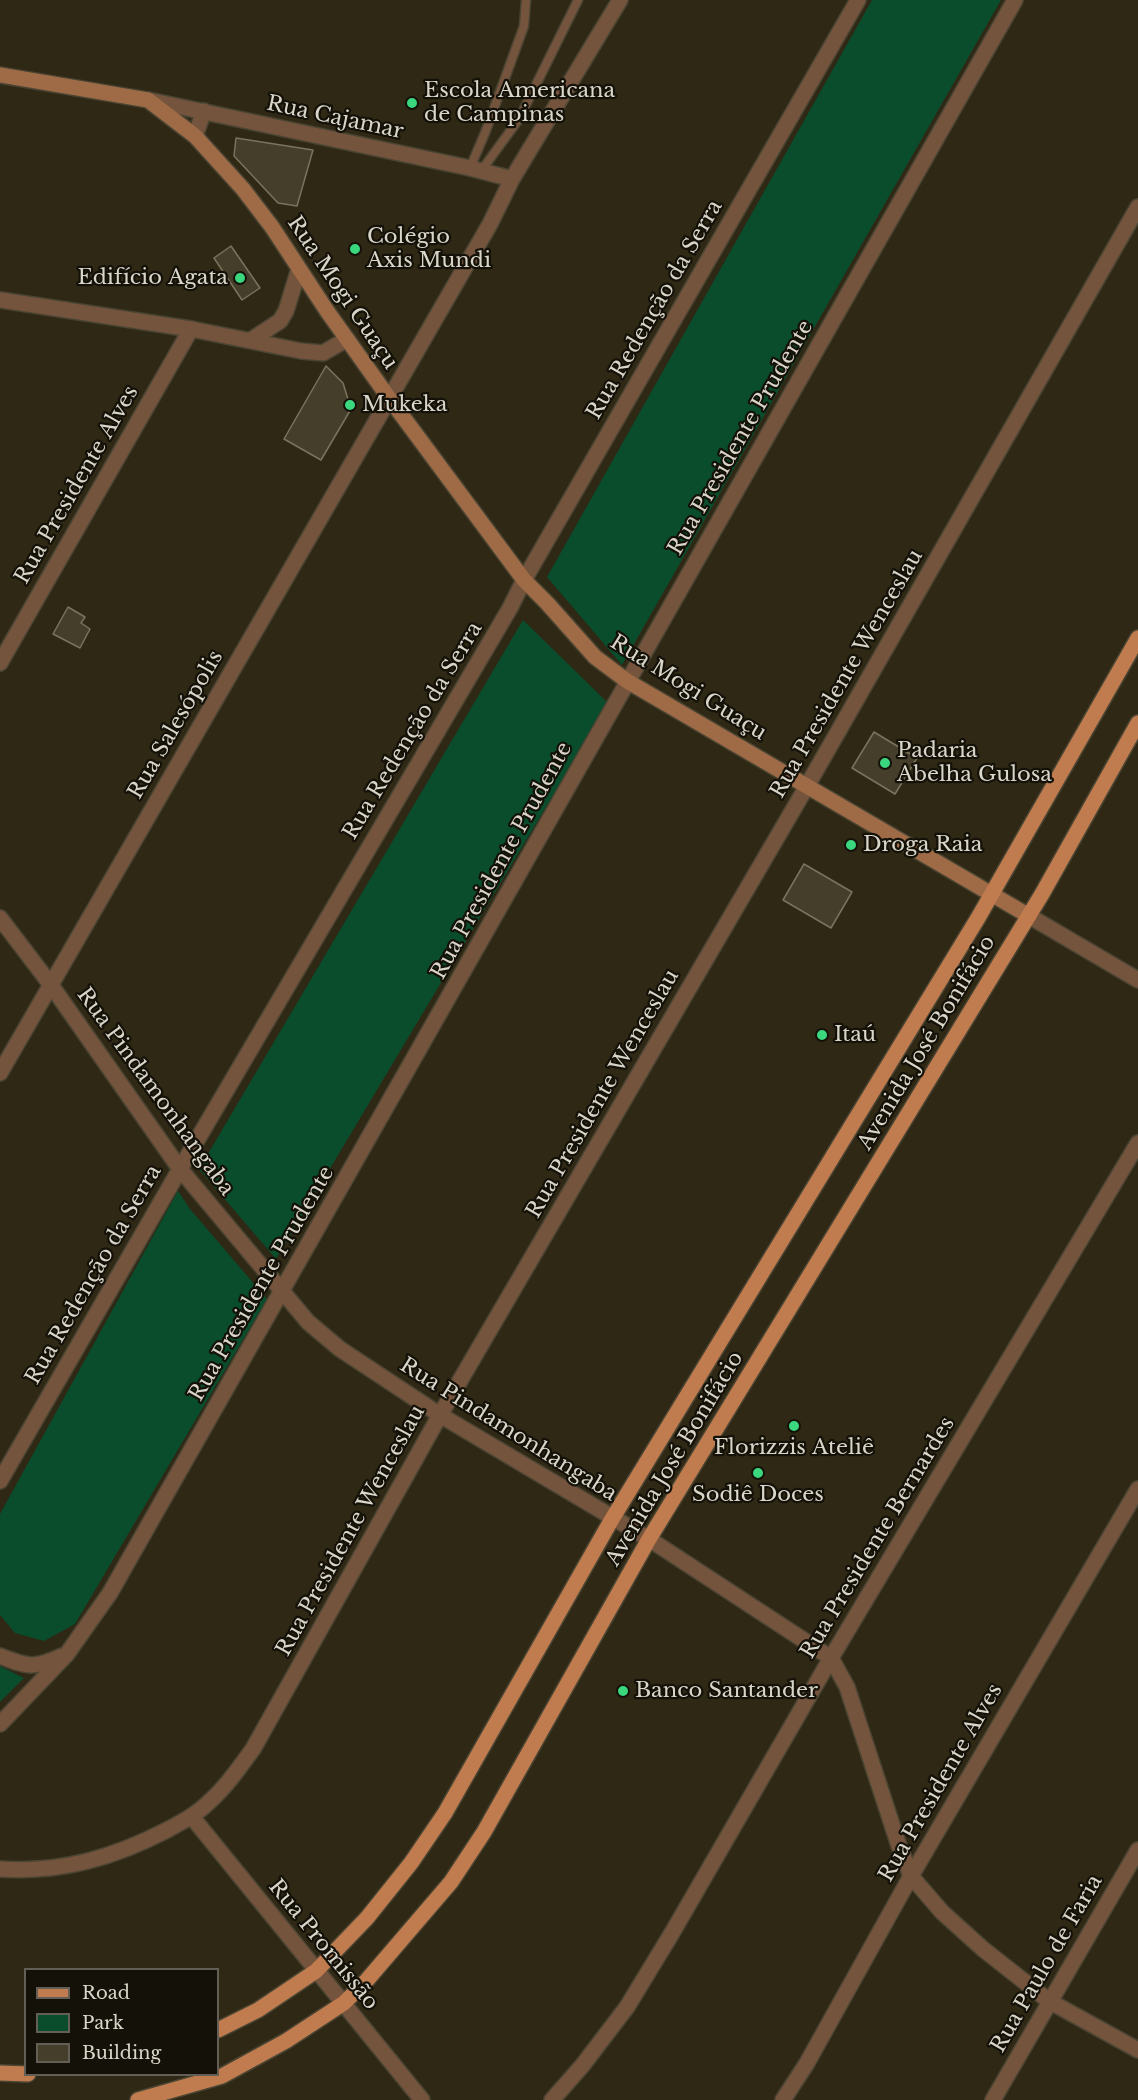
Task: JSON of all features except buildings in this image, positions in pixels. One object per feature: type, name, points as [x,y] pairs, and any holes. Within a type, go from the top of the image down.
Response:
[{"type":"main road","name":"Rua Mogi Guaçu","points":[[0,75],[148,100],[195,136],[243,189],[272,227],[389,398],[524,580],[596,657],[627,681],[1029,916]]},
{"type":"main road","name":"Avenida José Bonifácio","points":[[219,2030],[258,2010],[316,1971],[367,1918],[411,1863],[445,1813],[612,1519],[992,894],[1138,638]]},
{"type":"main road","name":"Avenida José Bonifácio","points":[[138,2100],[222,2076],[286,2040],[344,2003],[367,1980],[451,1882],[484,1832],[649,1539],[1029,916],[1138,723]]},
{"type":"main road","points":[[0,2073],[24,2074]]},
{"type":"street","name":"Rua Salesópolis","points":[[0,1073],[490,224],[512,180],[620,0]]},
{"type":"street","name":"Rua Redenção da Serra","points":[[0,1481],[180,1168],[510,608],[858,0]]},
{"type":"street","name":"Rua Presidente Prudente","points":[[0,1724],[67,1654],[110,1593],[1015,0]]},
{"type":"street","name":"Rua Cajamar","points":[[148,100],[476,170],[512,180]]},
{"type":"street","points":[[195,136],[204,111]]},
{"type":"street","name":"Rua Presidente Wenceslau","points":[[0,1869],[30,1871],[76,1864],[117,1854],[192,1817],[209,1803],[233,1777],[253,1749],[440,1415],[807,786],[1138,207]]},
{"type":"street","points":[[251,340],[280,321],[286,311],[299,269]]},
{"type":"street","points":[[0,300],[191,329],[301,351],[323,353],[347,339]]},
{"type":"street","name":"Rua Presidente Alves","points":[[0,663],[191,329]]},
{"type":"street","name":"Rua Mogi Guaçu","points":[[1029,916],[1138,980]]},
{"type":"street","name":"Rua Pindamonhangaba","points":[[0,918],[51,985],[180,1168],[308,1322],[340,1349],[440,1415],[649,1539],[831,1658],[847,1687],[911,1876],[942,1912],[983,1949],[1049,2001],[1138,2050]]},
{"type":"street","name":"Rua Presidente Bernardes","points":[[552,2100],[582,2066],[627,2007],[831,1658],[1138,1143]]},
{"type":"street","name":"Rua Presidente Alves","points":[[783,2100],[807,2063],[911,1876],[1138,1489]]},
{"type":"street","points":[[0,1656],[26,1666],[45,1664],[67,1654]]},
{"type":"street","name":"Rua Promissão","points":[[192,1817],[422,2100]]},
{"type":"street","name":"Rua Paulo de Faria","points":[[993,2100],[1138,1850]]},
{"type":"lane","points":[[476,170],[485,133],[524,26],[526,0]]},
{"type":"lane","points":[[476,170],[519,119],[578,0]]},
{"type":"green space","points":[[872,0],[1001,0],[622,665],[547,577]]},
{"type":"green space","points":[[523,620],[608,703],[276,1259],[199,1169]]},
{"type":"green space","points":[[178,1191],[190,1209],[267,1299],[75,1624],[44,1641],[15,1633],[0,1615],[0,1514]]},
{"type":"green space","points":[[0,1666],[24,1678],[0,1702]]},
{"type":"place","name":"Escola Americana de Campinas","points":[[412,103]]},
{"type":"place","name":"Colégio Axis Mundi","points":[[355,249]]},
{"type":"place","name":"Edifício Agata","points":[[240,278]]},
{"type":"place","name":"Mukeka","points":[[350,405]]},
{"type":"place","name":"Padaria Abelha Gulosa","points":[[885,763]]},
{"type":"place","name":"Droga Raia","points":[[851,845]]},
{"type":"place","name":"Itaú","points":[[822,1035]]},
{"type":"place","name":"Florizzis Ateliê","points":[[794,1426]]},
{"type":"place","name":"Sodiê Doces","points":[[758,1473]]},
{"type":"place","name":"Banco Santander","points":[[623,1691]]}]
